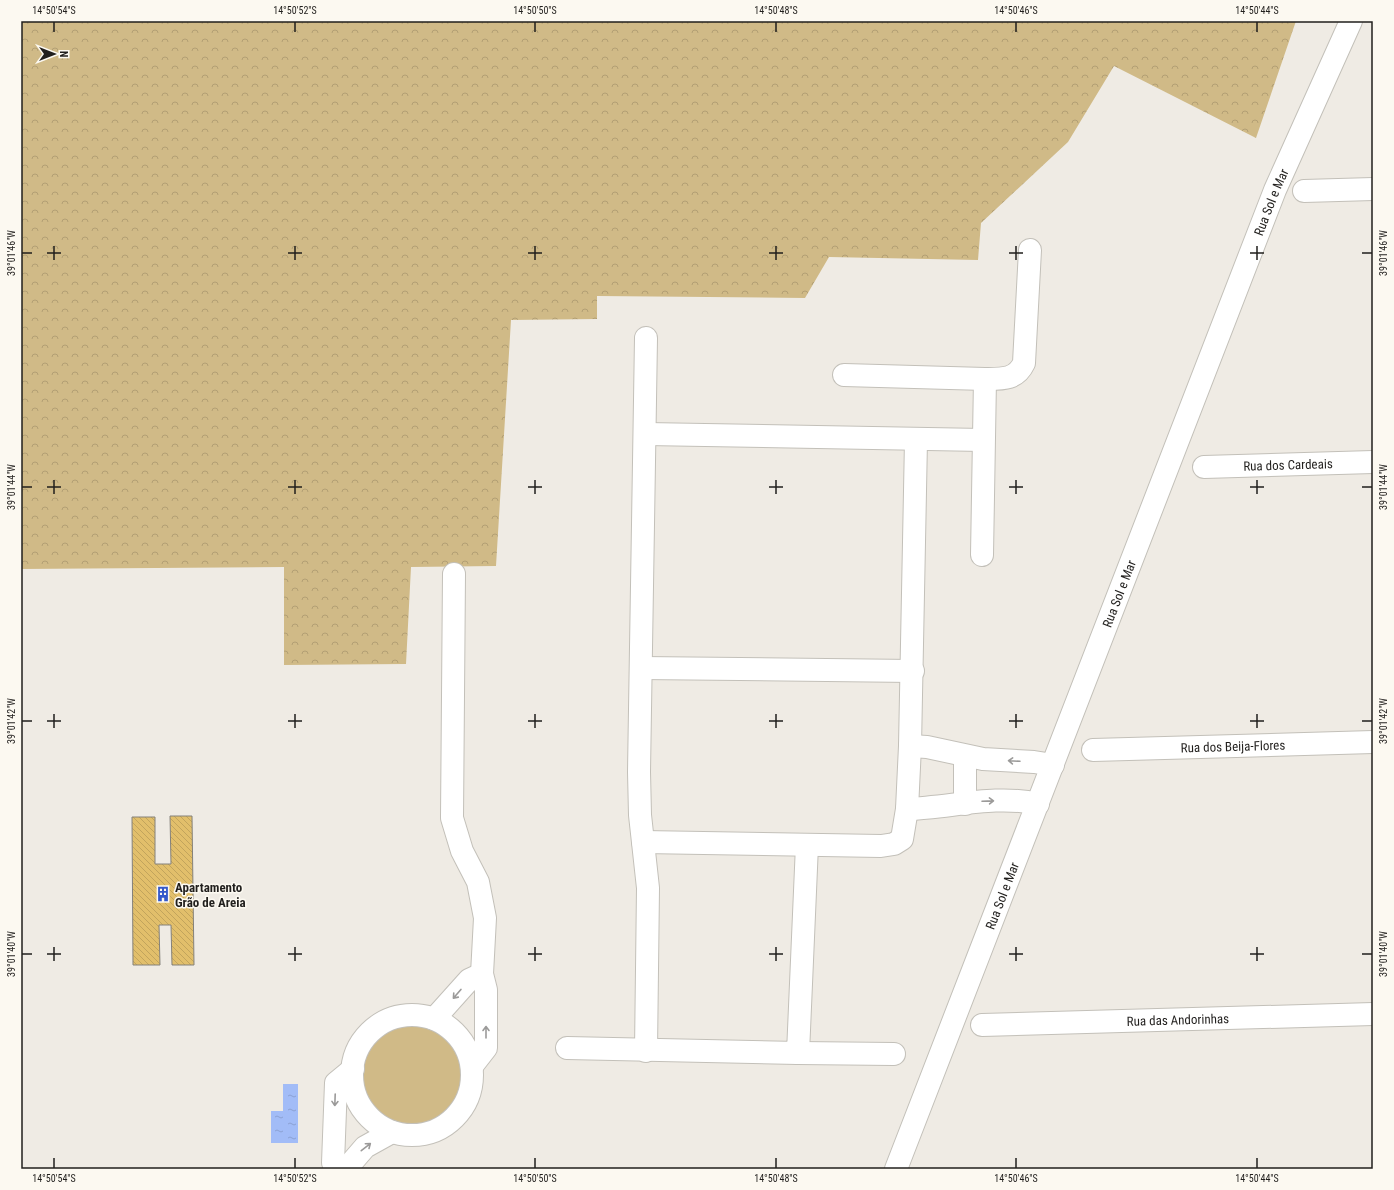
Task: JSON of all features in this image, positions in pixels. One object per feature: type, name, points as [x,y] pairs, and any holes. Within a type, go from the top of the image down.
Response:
[{"type":"street","name":"Rua Sol e Mar","points":[[896,1169],[1275,190],[1351,21]]},
{"type":"street","points":[[1304,191],[1373,189]]},
{"type":"street","points":[[844,375],[985,379],[1010,378],[1018,373],[1024,363],[1030,250]]},
{"type":"street","points":[[646,338],[646,434],[639,772],[648,895],[646,1051]]},
{"type":"street","points":[[982,555],[985,379]]},
{"type":"street","points":[[646,434],[983,440]]},
{"type":"street","points":[[643,842],[881,846],[894,844],[902,839],[907,809],[913,671],[916,440]]},
{"type":"street","name":"Rua dos Cardeais","points":[[1204,467],[1373,462]]},
{"type":"street","points":[[454,574],[452,818],[456,836],[478,882],[485,918],[482,974],[486,990],[486,1048],[472,1066]]},
{"type":"street","points":[[641,668],[913,671]]},
{"type":"street","name":"Rua dos Beija-Flores","points":[[1093,750],[1373,742]]},
{"type":"street","points":[[910,746],[949,751],[965,756],[1053,765]]},
{"type":"street","points":[[965,756],[965,804]]},
{"type":"street","points":[[907,809],[1016,801],[1038,804]]},
{"type":"street","points":[[798,1052],[807,845]]},
{"type":"street","points":[[434,1019],[469,980],[482,974]]},
{"type":"street","name":"Rua das Andorinhas","points":[[982,1025],[1373,1014]]},
{"type":"street","points":[[410,1015],[434,1019],[447,1026],[459,1037],[467,1050],[472,1066],[472,1081],[468,1096],[461,1110],[451,1122],[437,1130],[423,1135],[407,1135],[392,1132],[378,1124],[366,1114],[358,1100],[353,1085],[353,1069],[356,1054],[364,1040],[374,1028],[388,1020],[410,1015]]},
{"type":"street","points":[[567,1048],[646,1051],[894,1054]]},
{"type":"street","points":[[336,1169],[333,1163],[336,1083],[353,1069]]},
{"type":"street","points":[[346,1169],[365,1147],[392,1132]]},
{"type":"green space","points":[[21,21],[1296,21],[1256,138],[1114,66],[1068,142],[981,223],[978,260],[829,257],[805,298],[597,296],[597,319],[511,320],[496,566],[411,567],[406,664],[284,665],[284,567],[21,569]]},
{"type":"green space","points":[[413,1025],[423,1026],[441,1033],[455,1047],[462,1065],[462,1085],[455,1103],[441,1117],[423,1124],[413,1125],[403,1124],[385,1117],[371,1103],[364,1085],[363,1075],[364,1065],[371,1047],[385,1033],[403,1026]]},
{"type":"water","points":[[283,1084],[298,1084],[298,1143],[271,1143],[271,1111],[283,1111]]},
{"type":"building","name":"Apartamento Grão de Areia","points":[[170,816],[192,816],[194,965],[172,965],[171,925],[159,925],[160,965],[133,965],[132,817],[155,817],[155,864],[171,864]]},
{"type":"place","name":"Apartamento Grão de Areia","points":[[163,894]]}]
